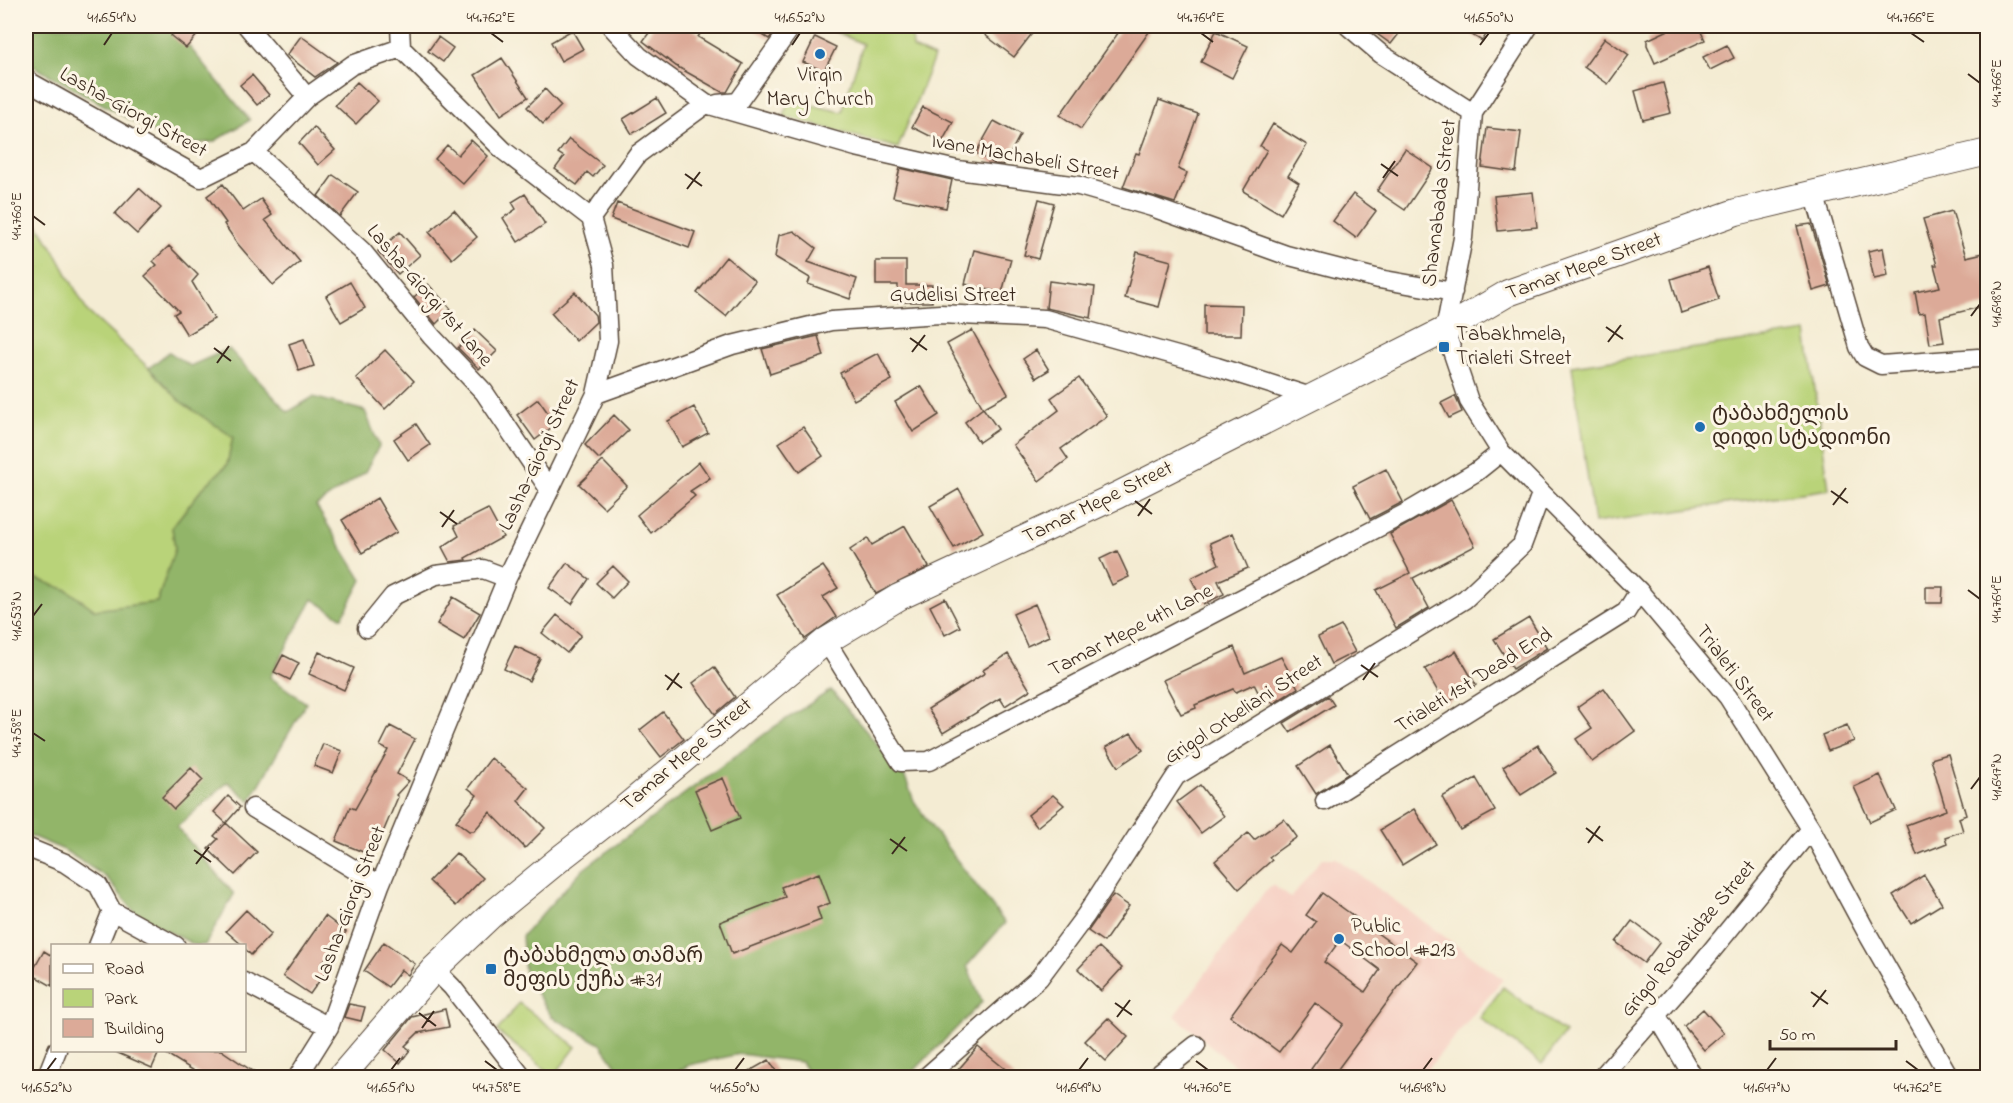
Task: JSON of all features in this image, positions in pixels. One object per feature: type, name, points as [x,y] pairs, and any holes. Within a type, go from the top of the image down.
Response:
[{"type":"street","points":[[247,26],[307,97]]},
{"type":"street","points":[[400,26],[401,48],[504,151],[591,218],[638,154],[706,104],[738,102],[792,26]]},
{"type":"street","name":"Ivane Machabeli Street","points":[[611,26],[639,56],[706,104],[856,147],[957,170],[1079,186],[1152,207],[1286,255],[1379,279],[1453,292]]},
{"type":"street","points":[[1348,26],[1381,54],[1473,113]]},
{"type":"street","name":"Shavnabada Street","points":[[1445,330],[1463,238],[1473,113],[1529,26]]},
{"type":"street","name":"Lasha-Giorgi Street","points":[[26,80],[201,178],[254,152],[307,97],[352,65],[401,48]]},
{"type":"street","name":"Lasha-Giorgi 1st Lane","points":[[254,152],[362,251],[432,337],[484,392],[549,489]]},
{"type":"street","name":"Tamar Mepe Street","points":[[340,1077],[434,969],[490,916],[562,856],[625,808],[826,640],[899,597],[1118,495],[1445,330],[1508,293],[1736,212],[1988,152]]},
{"type":"street","points":[[1814,193],[1859,347],[1865,357],[1881,365],[1978,358]]},
{"type":"street","name":"Lasha-Giorgi Street","points":[[297,1077],[329,1027],[380,885],[507,578],[596,394],[608,341],[604,265],[591,218]]},
{"type":"street","name":"Gudelisi Street","points":[[596,394],[732,345],[831,321],[940,314],[1045,319],[1217,367],[1311,397]]},
{"type":"street","name":"Trialeti Street","points":[[1445,330],[1469,401],[1501,452],[1639,591],[1728,696],[1811,829],[1866,931],[1950,1077]]},
{"type":"street","name":"Tamar Mepe 4th Lane","points":[[826,640],[902,762],[929,761],[1408,512],[1476,472],[1501,452]]},
{"type":"street","name":"Grigol Orbeliani Street","points":[[925,1077],[1039,978],[1086,915],[1176,776],[1465,599],[1522,545],[1541,494]]},
{"type":"street","points":[[367,628],[393,596],[436,575],[483,569],[507,578]]},
{"type":"street","name":"Trialeti 1st Dead End","points":[[1325,801],[1626,612],[1639,591]]},
{"type":"street","points":[[253,808],[380,885]]},
{"type":"street","name":"Grigol Robakidze Street","points":[[1601,1077],[1701,963],[1811,829]]},
{"type":"street","points":[[26,847],[64,863],[98,885],[112,911],[174,944]]},
{"type":"street","points":[[98,944],[112,911]]},
{"type":"street","points":[[434,969],[452,987],[523,1077]]},
{"type":"street","points":[[246,983],[329,1027]]},
{"type":"street","points":[[1656,1014],[1694,1077]]},
{"type":"street","points":[[1154,1077],[1196,1045]]},
{"type":"street","points":[[46,1077],[56,1052]]},
{"type":"shaded area","name":"Public School #213","points":[[1322,858],[1336,858],[1503,979],[1421,1077],[1248,1077],[1175,1016],[1265,891],[1273,885],[1291,898]]},
{"type":"green space","points":[[26,26],[172,26],[250,120],[213,142],[176,145],[26,62]]},
{"type":"green space","points":[[822,26],[911,26],[913,48],[934,57],[898,148],[784,116],[789,100],[842,112],[863,44]]},
{"type":"green space","points":[[26,206],[55,252],[87,311],[149,368],[181,402],[233,437],[227,465],[202,489],[172,527],[175,549],[157,602],[95,610],[67,590],[26,575]]},
{"type":"green space","name":"ტაბახმელის დიდი სტადიონი","points":[[1807,332],[1829,489],[1594,523],[1572,366]]},
{"type":"green space","points":[[229,349],[288,412],[313,397],[365,411],[379,446],[365,472],[316,506],[362,580],[342,618],[313,599],[270,677],[306,703],[250,801],[228,782],[177,827],[234,894],[206,944],[193,944],[137,915],[106,877],[64,850],[26,834],[26,575],[67,590],[95,610],[157,602],[175,549],[172,527],[202,489],[227,465],[233,437],[181,402],[149,368],[169,352],[190,366]]},
{"type":"green space","points":[[831,690],[905,777],[914,801],[933,829],[1005,923],[967,966],[982,1002],[907,1078],[811,1077],[801,1062],[740,1054],[689,1065],[669,1077],[624,1077],[601,1044],[552,1017],[525,975],[522,936],[581,871],[774,727]]},
{"type":"green space","points":[[1503,987],[1565,1033],[1542,1064],[1480,1018]]},
{"type":"green space","points":[[519,1003],[576,1047],[554,1076],[497,1031]]},
{"type":"building","points":[[179,26],[205,26],[186,48],[171,36]]},
{"type":"building","points":[[654,26],[688,26],[700,34],[698,37],[743,64],[727,92],[722,92],[676,66],[643,41]]},
{"type":"building","points":[[748,26],[779,26],[769,39]]},
{"type":"building","points":[[993,26],[1026,26],[1034,31],[1014,57],[985,35]]},
{"type":"building","points":[[1123,26],[1141,26],[1149,32],[1081,129],[1060,115]]},
{"type":"building","points":[[1366,26],[1405,26],[1391,44]]},
{"type":"building","points":[[1457,26],[1492,26],[1482,41]]},
{"type":"building","points":[[1677,26],[1698,26],[1705,40],[1655,63],[1647,40]]},
{"type":"building","points":[[572,30],[583,49],[561,61],[551,42]]},
{"type":"building","points":[[1216,31],[1248,46],[1232,78],[1201,62]]},
{"type":"building","points":[[301,36],[337,62],[315,77],[287,55]]},
{"type":"building","points":[[438,37],[453,48],[443,62],[428,51]]},
{"type":"building","name":"Virgin Mary Church","points":[[815,37],[836,47],[824,71],[803,62]]},
{"type":"building","points":[[1605,38],[1629,55],[1608,84],[1584,67]]},
{"type":"building","points":[[1727,45],[1734,58],[1710,70],[1703,57]]},
{"type":"building","points":[[502,58],[528,97],[501,115],[475,75]]},
{"type":"building","points":[[252,75],[269,95],[257,105],[240,85]]},
{"type":"building","points":[[357,82],[378,101],[356,124],[335,105]]},
{"type":"building","points":[[1663,83],[1671,113],[1643,120],[1635,91]]},
{"type":"building","points":[[545,89],[561,106],[543,124],[527,107]]},
{"type":"building","points":[[657,98],[666,113],[632,134],[623,119]]},
{"type":"building","points":[[1159,100],[1198,114],[1178,169],[1187,173],[1175,203],[1123,187],[1136,153],[1139,154]]},
{"type":"building","points":[[923,107],[953,122],[942,142],[912,127]]},
{"type":"building","points":[[994,121],[1020,135],[1004,165],[995,164],[976,153]]},
{"type":"building","points":[[1273,124],[1307,145],[1288,176],[1299,183],[1281,214],[1243,191],[1267,150],[1260,146]]},
{"type":"building","points":[[314,127],[335,150],[318,165],[299,143]]},
{"type":"building","points":[[1487,128],[1521,132],[1516,172],[1482,167]]},
{"type":"building","points":[[569,139],[603,165],[593,177],[587,172],[577,185],[555,169],[564,157],[558,153]]},
{"type":"building","points":[[471,140],[488,156],[463,184],[435,159],[447,145],[458,155]]},
{"type":"building","points":[[1405,149],[1433,168],[1405,210],[1377,191]]},
{"type":"building","points":[[900,168],[952,180],[946,208],[893,197]]},
{"type":"building","points":[[333,175],[358,192],[340,216],[318,196]]},
{"type":"building","points":[[223,184],[243,211],[261,199],[272,215],[265,220],[300,262],[273,285],[237,243],[207,196]]},
{"type":"building","points":[[139,188],[161,208],[137,234],[115,214]]},
{"type":"building","points":[[1533,192],[1537,227],[1498,231],[1494,196]]},
{"type":"building","points":[[525,194],[545,224],[518,242],[503,218],[516,209],[512,202]]},
{"type":"building","points":[[1353,194],[1376,211],[1356,238],[1333,221]]},
{"type":"building","points":[[1039,199],[1054,203],[1038,259],[1024,255]]},
{"type":"building","points":[[617,203],[695,232],[689,248],[611,219]]},
{"type":"building","points":[[454,210],[477,237],[452,259],[429,232]]},
{"type":"building","points":[[1952,211],[1966,257],[1988,252],[1988,305],[1940,317],[1944,342],[1930,344],[1925,313],[1919,314],[1915,292],[1940,287],[1934,265],[1937,265],[1923,219]]},
{"type":"building","points":[[1811,224],[1830,286],[1813,291],[1797,226]]},
{"type":"building","points":[[794,231],[816,248],[808,262],[857,279],[850,299],[808,284],[810,278],[775,257],[779,235]]},
{"type":"building","points":[[400,232],[420,255],[398,274],[378,251]]},
{"type":"building","points":[[169,246],[198,275],[192,282],[214,319],[187,335],[174,314],[179,311],[145,276],[157,265],[153,261]]},
{"type":"building","points":[[1883,248],[1888,276],[1874,279],[1868,251]]},
{"type":"building","points":[[974,250],[1011,259],[1002,293],[965,284]]},
{"type":"building","points":[[1137,252],[1171,261],[1159,307],[1125,298]]},
{"type":"building","points":[[726,257],[755,281],[726,316],[697,293]]},
{"type":"building","points":[[876,261],[906,261],[906,285],[932,285],[932,302],[898,302],[898,285],[876,285]]},
{"type":"building","points":[[1708,267],[1719,300],[1681,313],[1671,279]]},
{"type":"building","points":[[1049,281],[1095,287],[1091,318],[1046,308]]},
{"type":"building","points":[[350,282],[365,308],[341,322],[326,296]]},
{"type":"building","points":[[428,284],[451,309],[436,324],[414,297]]},
{"type":"building","points":[[575,292],[595,315],[596,322],[576,341],[551,313]]},
{"type":"building","points":[[1204,304],[1242,305],[1241,335],[1204,335]]},
{"type":"building","points":[[475,330],[497,351],[479,369],[458,348]]},
{"type":"building","points":[[972,330],[1008,394],[983,408],[947,344]]},
{"type":"building","points":[[818,336],[824,356],[770,374],[762,349]]},
{"type":"building","points":[[304,339],[314,366],[299,371],[289,344]]},
{"type":"building","points":[[385,350],[414,381],[385,409],[356,378]]},
{"type":"building","points":[[1036,350],[1049,370],[1036,378],[1023,359]]},
{"type":"building","points":[[878,353],[892,380],[854,400],[840,373]]},
{"type":"building","points":[[1079,378],[1107,416],[1061,449],[1068,459],[1039,481],[1013,445],[1059,410],[1051,398]]},
{"type":"building","points":[[921,386],[939,415],[913,432],[895,402]]},
{"type":"building","points":[[1455,396],[1462,412],[1449,418],[1441,403]]},
{"type":"building","points":[[538,399],[556,424],[535,440],[517,415]]},
{"type":"building","points":[[694,407],[708,433],[682,447],[668,421]]},
{"type":"building","points":[[983,408],[998,429],[979,442],[965,422]]},
{"type":"building","points":[[614,415],[629,430],[599,459],[585,445]]},
{"type":"building","points":[[416,424],[430,445],[408,460],[394,439]]},
{"type":"building","points":[[803,427],[823,456],[799,472],[779,443]]},
{"type":"building","points":[[603,461],[627,486],[604,508],[579,484]]},
{"type":"building","points":[[699,462],[710,478],[690,491],[695,496],[651,533],[637,515]]},
{"type":"building","points":[[1386,469],[1403,502],[1370,519],[1353,486]]},
{"type":"building","points":[[959,489],[983,532],[954,548],[930,506]]},
{"type":"building","points":[[377,498],[397,532],[362,553],[342,520]]},
{"type":"building","points":[[1451,500],[1475,546],[1413,578],[1429,608],[1396,628],[1376,590],[1410,573],[1390,534]]},
{"type":"building","points":[[488,509],[503,537],[465,558],[466,560],[450,562],[442,547],[459,536],[454,526]]},
{"type":"building","points":[[905,526],[929,567],[876,594],[850,550],[868,538],[872,545]]},
{"type":"building","points":[[1233,533],[1248,568],[1218,581],[1224,594],[1204,604],[1191,578],[1219,564],[1210,543]]},
{"type":"building","points":[[1117,551],[1129,577],[1112,585],[1100,559]]},
{"type":"building","points":[[567,563],[589,579],[572,604],[549,588]]},
{"type":"building","points":[[613,566],[628,581],[612,598],[596,583]]},
{"type":"building","points":[[823,566],[838,588],[823,597],[836,617],[805,639],[777,595]]},
{"type":"building","points":[[1926,587],[1943,587],[1942,603],[1926,603]]},
{"type":"building","points":[[453,597],[480,613],[464,640],[437,624]]},
{"type":"building","points":[[945,598],[960,627],[945,635],[930,606]]},
{"type":"building","points":[[1035,604],[1049,636],[1027,646],[1013,614]]},
{"type":"building","points":[[557,615],[581,635],[567,653],[542,633]]},
{"type":"building","points":[[1529,618],[1547,648],[1513,669],[1494,639]]},
{"type":"building","points":[[1341,626],[1355,652],[1331,664],[1318,637]]},
{"type":"building","points":[[515,646],[540,658],[529,681],[504,669]]},
{"type":"building","points":[[1234,647],[1245,673],[1281,657],[1298,688],[1273,704],[1271,701],[1264,704],[1254,684],[1236,692],[1233,689],[1195,705],[1196,708],[1181,714],[1163,680]]},
{"type":"building","points":[[1456,651],[1476,685],[1445,704],[1425,669]]},
{"type":"building","points":[[319,652],[354,668],[344,690],[309,674]]},
{"type":"building","points":[[1008,654],[1030,690],[1005,706],[1000,698],[943,733],[928,709],[985,673],[983,670]]},
{"type":"building","points":[[283,655],[299,663],[290,680],[274,672]]},
{"type":"building","points":[[714,667],[735,697],[715,714],[693,683]]},
{"type":"building","points":[[1604,688],[1635,731],[1592,762],[1576,739],[1592,728],[1577,707]]},
{"type":"building","points":[[1328,696],[1334,705],[1290,732],[1284,723]]},
{"type":"building","points":[[663,712],[684,739],[661,757],[640,730]]},
{"type":"building","points":[[1847,725],[1854,741],[1828,751],[1822,735]]},
{"type":"building","points":[[390,726],[415,739],[397,774],[409,781],[396,795],[398,797],[373,856],[336,841],[350,807],[355,809],[388,750],[380,746]]},
{"type":"building","points":[[1131,733],[1143,750],[1118,767],[1106,747]]},
{"type":"building","points":[[323,744],[342,751],[333,773],[314,766]]},
{"type":"building","points":[[1330,745],[1348,774],[1316,794],[1298,766]]},
{"type":"building","points":[[1538,745],[1556,773],[1521,795],[1503,767]]},
{"type":"building","points":[[1948,754],[1966,815],[1959,818],[1963,831],[1945,837],[1947,843],[1917,855],[1906,825],[1946,810],[1931,759]]},
{"type":"building","points":[[491,758],[528,788],[518,801],[545,828],[525,848],[490,812],[474,831],[469,831],[456,821],[477,795],[468,788]]},
{"type":"building","points":[[191,768],[203,780],[174,809],[162,797]]},
{"type":"building","points":[[1880,775],[1896,810],[1870,822],[1854,787]]},
{"type":"building","points":[[723,778],[740,818],[712,830],[695,790]]},
{"type":"building","points":[[1476,778],[1495,811],[1460,830],[1442,797]]},
{"type":"building","points":[[1200,785],[1224,816],[1201,833],[1177,802]]},
{"type":"building","points":[[1053,795],[1064,805],[1037,827],[1028,815]]},
{"type":"building","points":[[228,796],[240,807],[226,823],[214,812]]},
{"type":"building","points":[[1414,809],[1436,844],[1402,865],[1380,830]]},
{"type":"building","points":[[1284,819],[1297,837],[1269,857],[1272,860],[1239,889],[1215,861],[1248,833],[1254,840]]},
{"type":"building","points":[[226,823],[257,852],[235,875],[208,849],[218,839],[214,836]]},
{"type":"building","points":[[456,853],[483,878],[456,906],[429,881]]},
{"type":"building","points":[[819,873],[830,903],[817,908],[821,920],[732,954],[720,922],[785,897],[781,887]]},
{"type":"building","points":[[1924,875],[1942,904],[1911,923],[1893,895]]},
{"type":"building","points":[[1322,893],[1417,962],[1332,1077],[1323,1077],[1311,1069],[1343,1024],[1315,1003],[1279,1052],[1230,1016],[1282,945],[1293,953],[1316,922],[1306,915]],"holes":[[[1340,940],[1380,970],[1365,992],[1324,962]]]},
{"type":"building","points":[[1113,895],[1129,906],[1104,942],[1088,931]]},
{"type":"building","points":[[246,910],[271,934],[251,955],[246,950],[246,944],[241,944],[226,931]]},
{"type":"building","points":[[325,916],[346,932],[320,966],[327,970],[310,994],[283,976]]},
{"type":"building","points":[[1632,921],[1660,942],[1644,963],[1616,942]]},
{"type":"building","points":[[384,942],[415,964],[408,975],[401,970],[388,987],[364,971]]},
{"type":"building","points":[[1099,947],[1122,968],[1101,991],[1078,969]]},
{"type":"building","points":[[44,951],[51,955],[51,985],[31,974]]},
{"type":"building","points":[[349,1004],[365,1007],[361,1021],[344,1017]]},
{"type":"building","points":[[445,1009],[449,1027],[418,1033],[405,1046],[410,1050],[400,1063],[385,1050],[412,1017]]},
{"type":"building","points":[[1703,1009],[1724,1033],[1704,1050],[1684,1026]]},
{"type":"building","points":[[1108,1018],[1128,1037],[1106,1061],[1085,1041]]},
{"type":"building","points":[[978,1047],[1015,1077],[965,1077],[957,1071]]},
{"type":"building","points":[[116,1052],[159,1052],[152,1068]]},
{"type":"building","points":[[163,1052],[224,1052],[261,1077],[204,1077]]},
{"type":"building","points":[[769,1060],[780,1077],[739,1077]]},
{"type":"place","name":"Virgin Mary Church","points":[[820,54]]},
{"type":"place","name":"Tabakhmela, Trialeti Street","points":[[1444,347]]},
{"type":"place","name":"ტაბახმელის დიდი სტადიონი","points":[[1700,427]]},
{"type":"place","name":"Public School #213","points":[[1339,939]]},
{"type":"place","name":"ტაბახმელა თამარ მეფის ქუჩა #31","points":[[491,969]]}]
